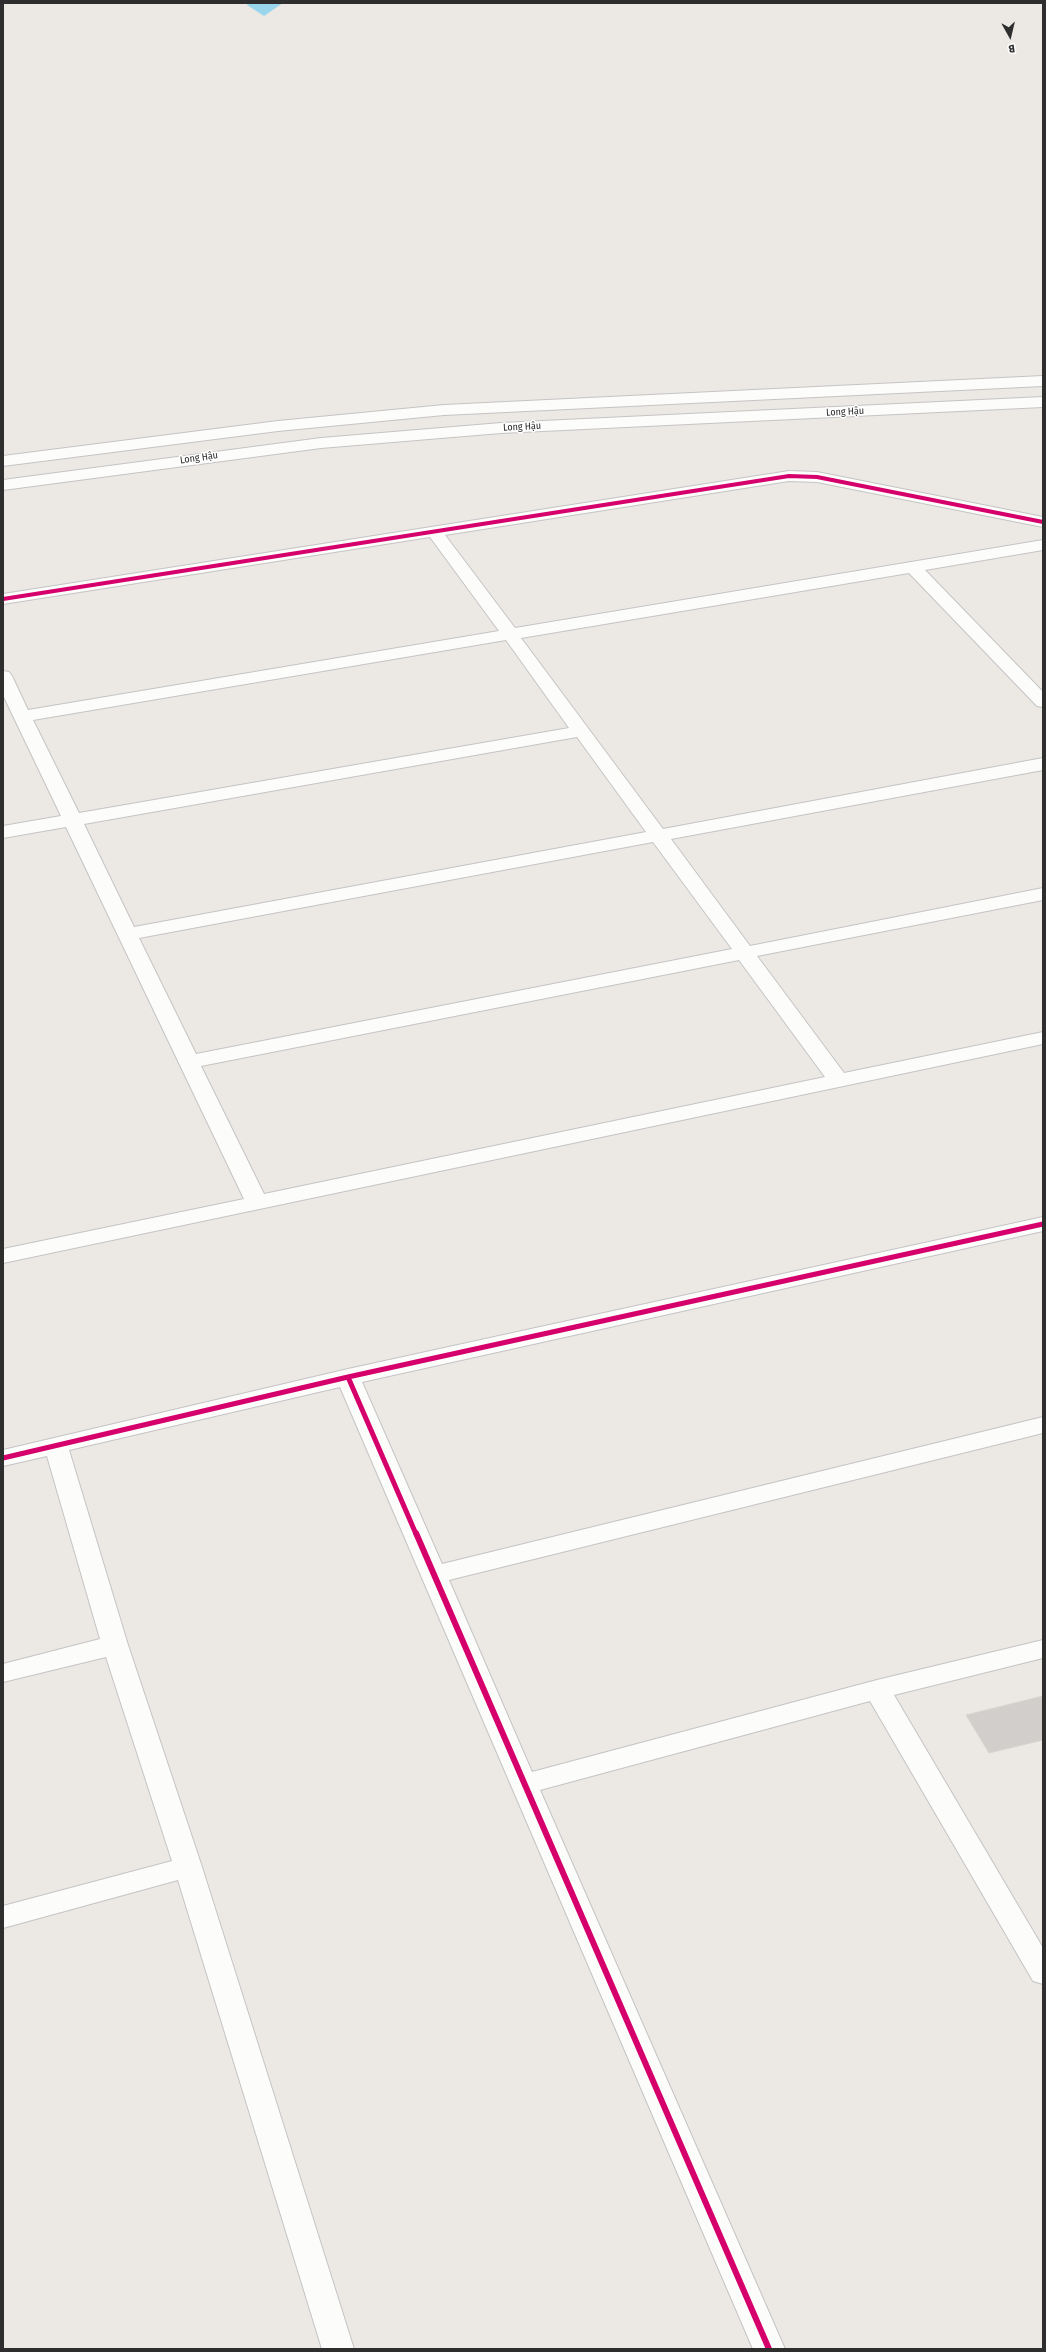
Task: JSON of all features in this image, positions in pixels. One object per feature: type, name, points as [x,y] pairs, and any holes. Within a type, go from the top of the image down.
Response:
[{"type":"street","name":"Long Hậu","points":[[3,461],[278,426],[444,410],[1043,381]]},
{"type":"street","name":"Long Hậu","points":[[3,485],[244,452],[515,427],[1043,402]]},
{"type":"street","points":[[3,599],[434,531],[798,476],[817,477],[1043,522]]},
{"type":"street","points":[[434,531],[839,1081]]},
{"type":"street","points":[[22,716],[1043,545]]},
{"type":"street","points":[[913,567],[1043,702]]},
{"type":"street","points":[[3,676],[257,1203]]},
{"type":"street","points":[[3,832],[581,731]]},
{"type":"street","points":[[128,934],[1043,764]]},
{"type":"street","points":[[189,1062],[1043,894]]},
{"type":"street","points":[[3,1256],[1043,1038]]},
{"type":"street","points":[[3,1458],[348,1376],[1043,1224]]},
{"type":"street","points":[[348,1376],[769,2349]]},
{"type":"street","points":[[434,1575],[1043,1425]]},
{"type":"street","points":[[56,1446],[115,1645],[188,1867],[338,2349]]},
{"type":"street","points":[[3,1674],[115,1645]]},
{"type":"street","points":[[524,1784],[877,1690],[1043,1649]]},
{"type":"street","points":[[877,1690],[1043,1973]]},
{"type":"street","points":[[3,1917],[188,1867]]},
{"type":"water","points":[[248,3],[283,3],[264,16],[247,5]]},
{"type":"building","points":[[1043,1696],[1043,1740],[989,1753],[966,1715]]},
{"type":"cycle path","points":[[3,599],[789,476],[817,477],[1043,522]]},
{"type":"cycle path","points":[[3,1458],[348,1377],[1043,1224]]},
{"type":"cycle path","points":[[348,1377],[769,2349]]}]
